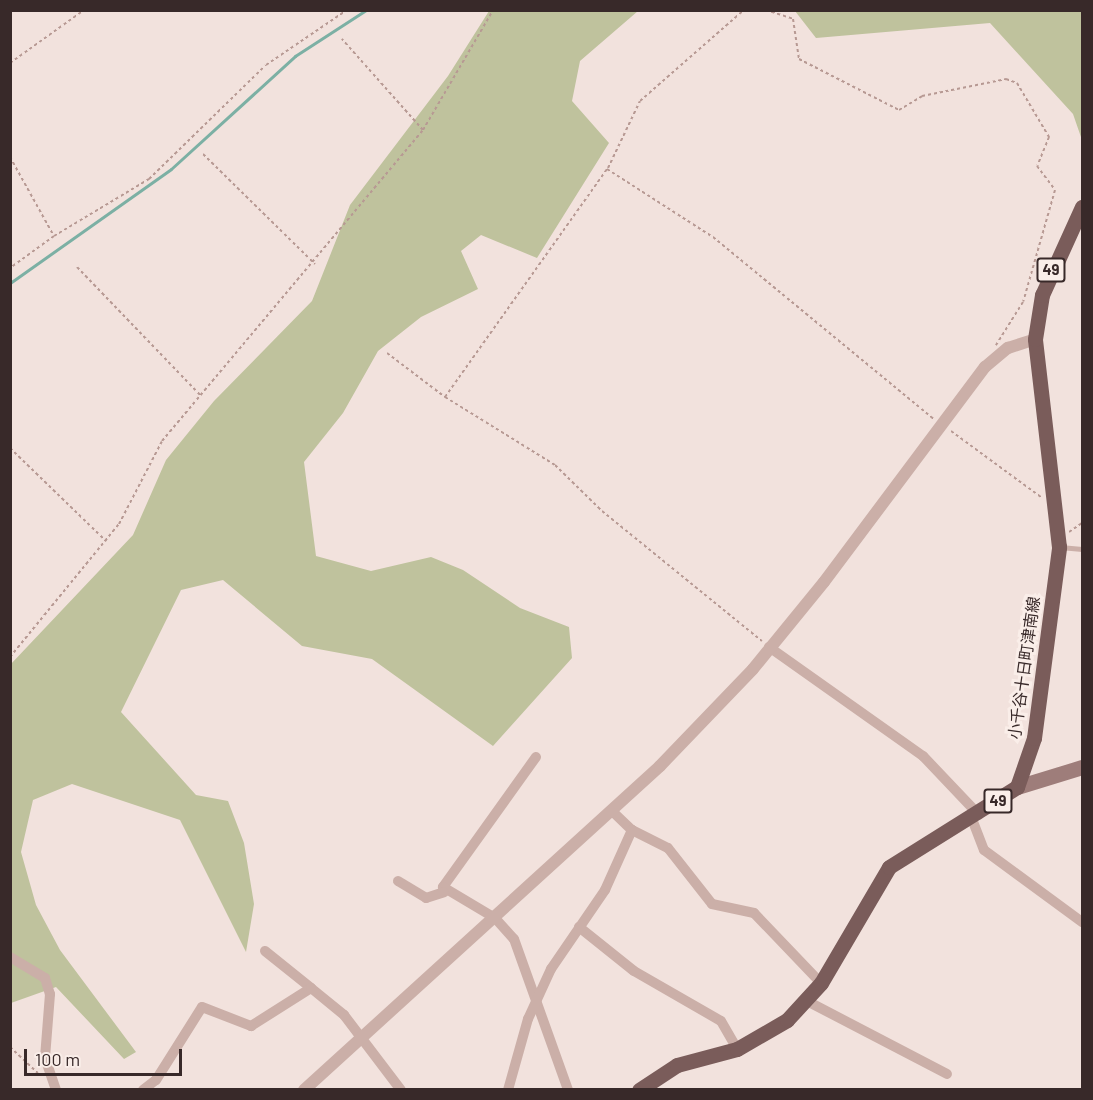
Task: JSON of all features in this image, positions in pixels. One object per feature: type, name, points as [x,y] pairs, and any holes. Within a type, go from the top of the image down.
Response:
[{"type":"main road","name":"小千谷十日町津南線","points":[[1017,787],[1034,738],[1059,547],[1058,509],[1035,339],[1042,295],[1083,207]]},
{"type":"main road","points":[[1017,787],[1083,767]]},
{"type":"main road","name":"49","points":[[639,1089],[676,1065],[737,1049],[787,1020],[821,983],[889,867],[976,817],[1017,787]]},
{"type":"street","points":[[304,1089],[612,811],[769,647],[941,424],[997,357],[1035,339]]},
{"type":"street","points":[[769,647],[923,756],[976,817],[984,850],[1083,922]]},
{"type":"street","points":[[398,881],[426,898],[444,892],[464,852],[536,757]]},
{"type":"street","points":[[612,811],[632,830],[668,848],[712,904],[754,913],[821,983]]},
{"type":"street","points":[[508,1089],[537,998],[621,861],[632,830]]},
{"type":"street","points":[[444,892],[495,918],[514,939],[568,1089]]},
{"type":"street","points":[[579,927],[634,971],[721,1021],[737,1049]]},
{"type":"street","points":[[265,951],[311,988],[362,1038],[401,1089]]},
{"type":"street","points":[[10,957],[45,978],[50,994],[45,1058],[53,1086]]},
{"type":"street","points":[[143,1089],[156,1080],[202,1007],[251,1026],[311,988]]},
{"type":"street","points":[[805,1000],[947,1074]]},
{"type":"lane","points":[[1059,547],[1083,549]]},
{"type":"path","points":[[10,63],[84,10]]},
{"type":"path","points":[[10,268],[54,236],[149,179],[266,65],[347,10]]},
{"type":"path","points":[[10,657],[106,541],[162,441],[315,264],[423,130],[493,10]]},
{"type":"path","points":[[445,398],[608,170],[640,101],[744,10]]},
{"type":"path","points":[[766,10],[793,20],[800,58],[899,110],[922,96],[1006,79],[1017,83],[1049,137],[1037,166],[1056,190],[1023,302],[995,342],[997,357]]},
{"type":"path","points":[[342,39],[423,130]]},
{"type":"path","points":[[203,154],[315,264]]},
{"type":"path","points":[[10,157],[54,236]]},
{"type":"path","points":[[608,170],[713,237],[941,424],[1058,509]]},
{"type":"path","points":[[77,267],[201,396]]},
{"type":"path","points":[[387,353],[445,398],[555,465],[602,511],[769,647]]},
{"type":"path","points":[[10,448],[106,541]]},
{"type":"path","points":[[10,1047],[53,1086]]},
{"type":"green space","points":[[489,11],[638,11],[580,61],[572,101],[609,143],[537,258],[481,235],[461,251],[478,289],[421,317],[378,351],[343,413],[304,462],[316,556],[371,571],[431,557],[463,570],[520,608],[569,627],[572,658],[493,746],[372,659],[302,646],[223,580],[181,590],[121,712],[196,795],[228,801],[244,843],[254,904],[246,952],[180,820],[72,784],[33,800],[21,852],[36,905],[60,950],[136,1052],[124,1059],[56,987],[11,1003],[10,665],[133,535],[166,460],[214,401],[312,301],[350,205],[448,76]]},
{"type":"green space","points":[[795,11],[1082,11],[1082,140],[1073,114],[990,23],[816,38]]},
{"type":"waterway","points":[[10,283],[171,169],[295,56],[366,10]]}]
